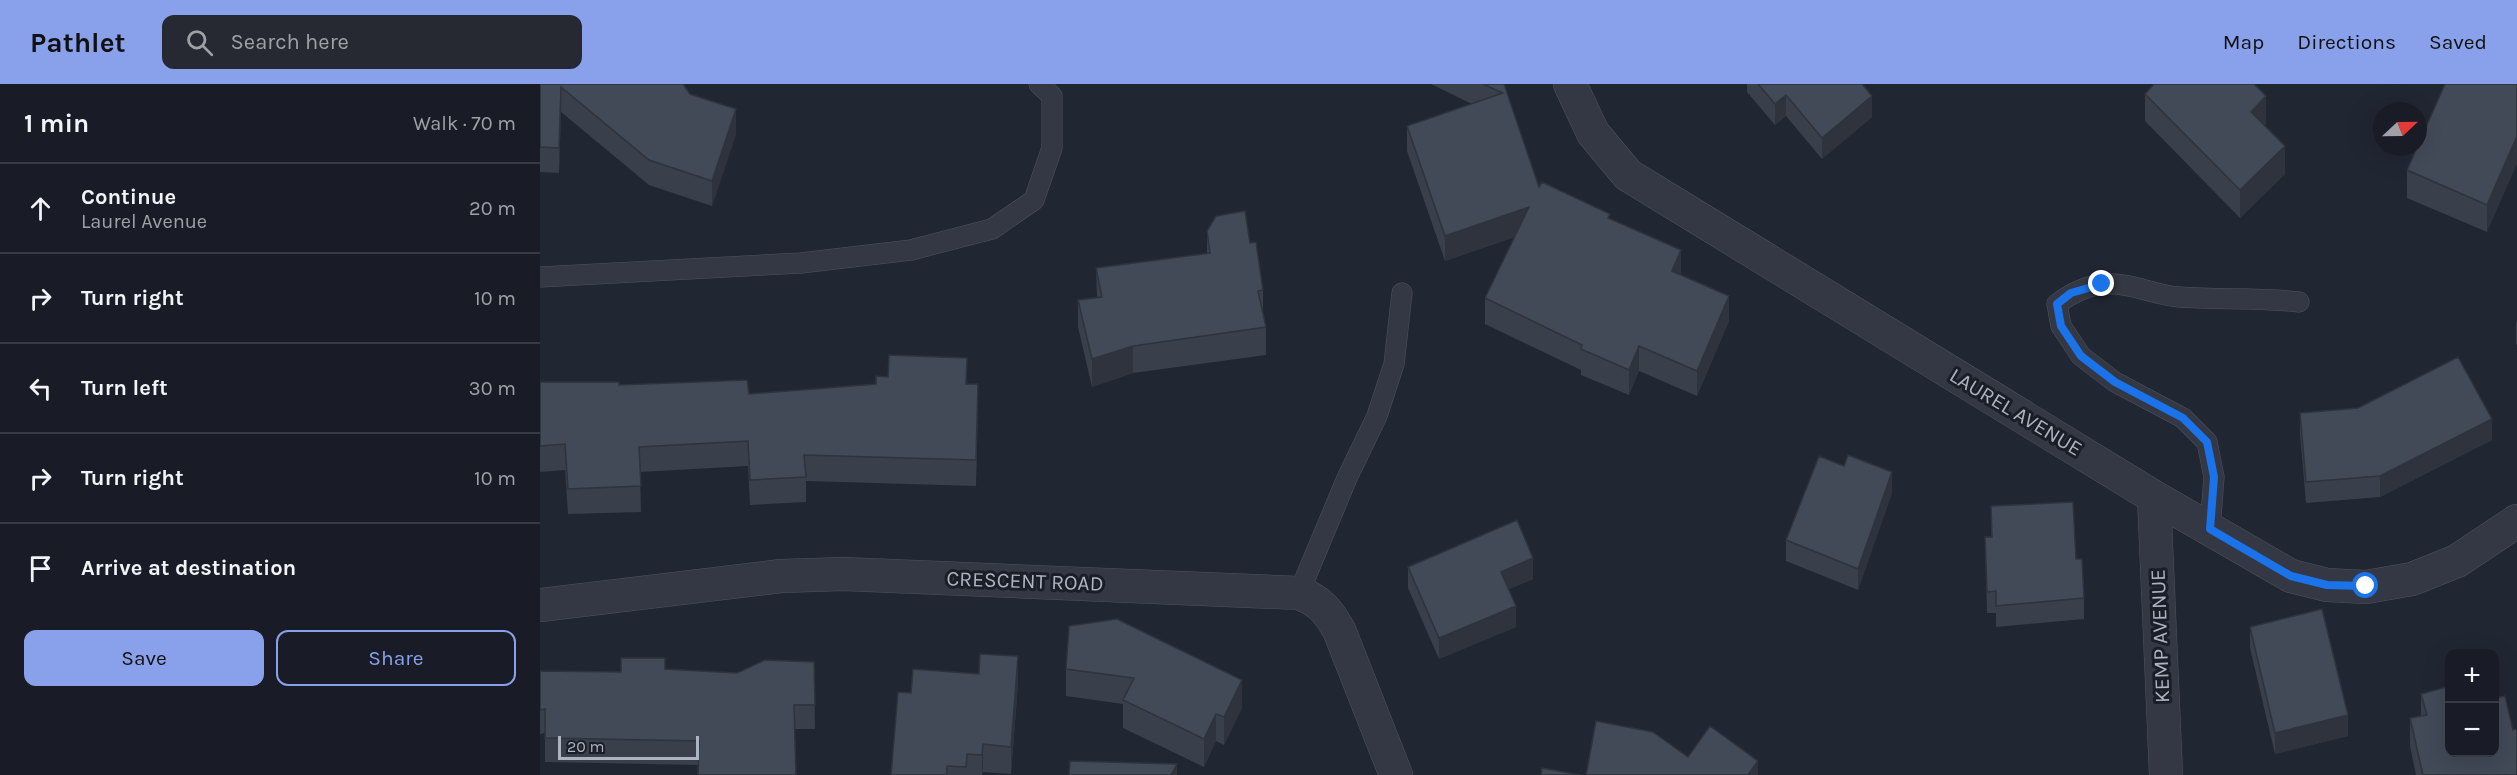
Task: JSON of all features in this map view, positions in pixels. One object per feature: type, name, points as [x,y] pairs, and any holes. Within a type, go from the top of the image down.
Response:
[{"type":"street","name":"LAUREL AVENUE","points":[[1570,84],[1593,133],[1629,175],[2154,497],[2291,576],[2327,585],[2366,586],[2412,579],[2457,561],[2517,521]]},
{"type":"street","name":"KEMP AVENUE","points":[[2154,497],[2166,775]]},
{"type":"street","name":"CRESCENT ROAD","points":[[540,605],[781,576],[844,574],[1299,593],[1316,599],[1328,611],[1339,630],[1396,775]]},
{"type":"lane","points":[[540,276],[801,263],[911,250],[992,229],[1034,200],[1052,148],[1052,96],[1040,84]]},
{"type":"lane","points":[[2210,529],[2214,477],[2207,442],[2183,418],[2115,382],[2081,356],[2061,326],[2057,304],[2071,293],[2102,284],[2133,286],[2177,297],[2257,297],[2299,302]]},
{"type":"lane","points":[[1299,593],[1347,478],[1377,416],[1394,364],[1402,293]]},
{"type":"building","points":[[540,84],[683,84],[690,94],[736,109],[712,181],[649,160],[561,87],[559,148],[540,147]]},
{"type":"building","points":[[1483,84],[1504,84],[1539,187],[1542,182],[1610,214],[1608,218],[1681,250],[1672,271],[1729,296],[1697,371],[1639,346],[1629,370],[1581,349],[1582,345],[1485,298],[1529,207],[1445,236],[1407,126],[1503,93]]},
{"type":"building","points":[[1758,84],[1862,84],[1872,96],[1822,138],[1786,95],[1775,104]]},
{"type":"building","points":[[2154,84],[2254,84],[2266,96],[2251,112],[2285,146],[2240,190],[2145,94]]},
{"type":"building","points":[[2445,84],[2517,84],[2517,136],[2487,205],[2407,170],[2413,156],[2427,156],[2427,125]]},
{"type":"building","points":[[1245,211],[1250,243],[1256,242],[1263,290],[1258,291],[1266,327],[1133,346],[1092,359],[1078,300],[1102,297],[1096,268],[1210,253],[1207,231],[1216,216]]},
{"type":"building","points":[[889,355],[967,358],[966,384],[978,384],[976,460],[804,455],[806,477],[750,480],[748,441],[639,447],[641,486],[568,489],[565,444],[540,446],[540,382],[619,382],[619,385],[747,380],[749,394],[876,384],[876,376],[888,377]]},
{"type":"building","points":[[2458,357],[2492,419],[2380,476],[2306,482],[2300,413],[2358,408]]},
{"type":"building","points":[[1848,455],[1892,472],[1858,569],[1786,540],[1819,456],[1844,466]]},
{"type":"building","points":[[2073,502],[2076,559],[2082,559],[2084,598],[1996,606],[1996,591],[1987,592],[1985,537],[1992,537],[1991,506]]},
{"type":"building","points":[[1517,520],[1533,558],[1501,572],[1516,606],[1439,638],[1408,567]]},
{"type":"building","points":[[2322,609],[2348,715],[2275,733],[2250,627]]},
{"type":"building","points":[[1117,619],[1242,680],[1224,717],[1216,714],[1204,739],[1123,700],[1134,678],[1066,669],[1069,626]]},
{"type":"building","points":[[980,654],[1018,656],[1011,747],[983,744],[982,755],[967,754],[966,767],[947,766],[947,775],[891,775],[898,692],[911,693],[913,669],[979,674]]},
{"type":"building","points":[[621,658],[665,658],[665,669],[737,673],[765,660],[814,662],[815,705],[794,705],[796,775],[698,775],[699,741],[545,738],[545,709],[540,710],[540,671],[621,672]]},
{"type":"building","points":[[2445,687],[2445,757],[2499,757],[2499,697],[2505,696],[2513,730],[2517,729],[2517,775],[2423,775],[2410,718],[2427,715],[2421,694]]},
{"type":"building","points":[[1596,721],[1653,732],[1688,757],[1710,726],[1758,761],[1748,775],[1586,775]]},
{"type":"building","points":[[1070,761],[1177,764],[1171,775],[1069,775]]},
{"type":"building","points":[[1542,768],[1581,775],[1541,775]]},
{"type":"route","points":[[2102,284],[2071,293],[2057,304],[2061,326],[2081,356],[2115,382],[2183,418],[2207,442],[2214,477],[2210,529],[2291,576],[2327,585],[2366,586]]}]
